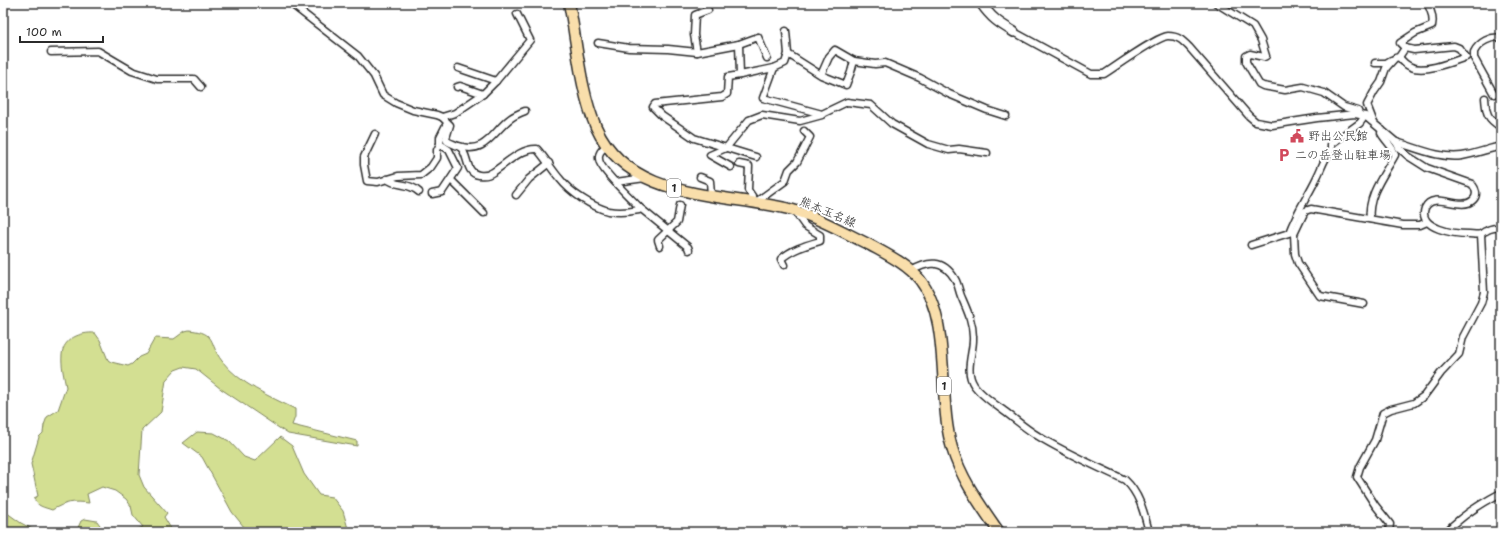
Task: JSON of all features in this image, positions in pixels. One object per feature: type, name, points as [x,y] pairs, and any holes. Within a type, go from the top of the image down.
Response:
[{"type":"main road","name":"熊本玉名線","points":[[569,3],[589,108],[596,128],[615,156],[624,164],[645,178],[668,187],[794,210],[822,221],[892,257],[911,271],[929,292],[936,312],[940,334],[945,397],[952,448],[963,477],[999,532]]},
{"type":"street","points":[[290,3],[358,56],[374,76],[383,95],[396,103],[413,110],[442,117],[450,125],[446,138],[447,142],[465,148],[475,148],[483,145],[511,118],[525,111]]},
{"type":"street","points":[[981,3],[990,16],[998,23],[1091,74],[1104,74],[1143,48],[1166,36],[1179,37],[1256,122],[1272,125],[1355,114],[1362,116],[1374,123],[1396,142],[1399,148],[1408,156],[1427,168],[1472,184],[1475,188],[1476,194],[1474,199],[1470,202],[1464,204],[1436,201],[1430,203],[1425,208],[1424,214],[1427,222],[1434,228],[1464,234],[1481,234],[1486,230],[1501,227]]},
{"type":"street","points":[[1216,3],[1253,26],[1261,40],[1266,56],[1264,57],[1250,54],[1246,56],[1245,59],[1259,84],[1285,90],[1303,87],[1324,93],[1329,95],[1344,107],[1358,111],[1362,116]]},
{"type":"street","points":[[1397,57],[1411,67],[1420,68],[1444,65],[1466,57],[1459,48],[1454,46],[1414,50],[1405,48],[1400,43],[1415,33],[1432,26],[1432,15],[1427,3]]},
{"type":"street","points":[[697,52],[694,35],[695,16],[708,10]]},
{"type":"street","points":[[442,117],[455,113],[482,94],[496,81],[530,40],[517,14]]},
{"type":"street","points":[[756,157],[694,138],[662,116],[653,107],[655,104],[722,97],[727,94],[728,77],[774,68],[785,63],[788,54],[786,31]]},
{"type":"street","points":[[598,42],[629,48],[668,49],[697,52],[738,44],[758,37],[767,58]]},
{"type":"street","points":[[1494,94],[1474,58],[1474,52],[1485,40],[1495,37],[1501,38]]},
{"type":"street","points":[[738,44],[740,75]]},
{"type":"street","points":[[1374,123],[1367,106],[1381,82],[1386,68],[1405,48]]},
{"type":"street","points":[[51,52],[98,50],[132,72],[157,79],[194,80],[201,87]]},
{"type":"street","points":[[821,75],[829,57],[835,50],[854,61],[874,64],[885,63],[920,78],[949,94],[987,110],[1006,116]]},
{"type":"street","points":[[788,54],[821,75],[846,85],[854,61]]},
{"type":"street","points":[[1375,64],[1386,63],[1397,57]]},
{"type":"street","points":[[458,68],[496,81]]},
{"type":"street","points":[[774,68],[763,98],[822,114]]},
{"type":"street","points":[[456,87],[460,86],[482,94]]},
{"type":"street","points":[[1485,98],[1486,112],[1492,122],[1501,127]]},
{"type":"street","points":[[731,167],[710,155],[726,148],[749,120],[762,116],[800,121],[822,114],[847,102],[871,105],[892,124],[928,144],[949,150],[959,149],[988,153]]},
{"type":"street","points":[[1251,245],[1289,233],[1325,158],[1332,150],[1331,144],[1360,122],[1362,116]]},
{"type":"street","points":[[375,134],[364,157],[364,164],[367,181],[378,182],[398,176],[420,174],[431,167],[437,158],[440,137],[446,128],[447,123]]},
{"type":"street","points":[[1370,219],[1369,211],[1374,193],[1395,155],[1394,150],[1384,139],[1381,133],[1382,130]]},
{"type":"street","points":[[739,164],[749,166],[748,190],[756,202],[785,181],[789,170],[797,162],[810,137],[804,131]]},
{"type":"street","points":[[1396,142],[1435,154],[1450,156],[1463,156],[1501,146]]},
{"type":"street","points":[[432,194],[442,192],[458,168],[449,150],[440,144]]},
{"type":"street","points":[[607,145],[600,152],[598,159],[603,169],[639,207],[688,246],[689,250]]},
{"type":"street","points":[[460,146],[471,171],[480,176],[488,175],[523,152],[530,149],[538,150],[560,180],[574,193],[592,204],[608,210],[622,212],[639,210],[639,207]]},
{"type":"street","points":[[516,195],[529,180],[549,163]]},
{"type":"street","points":[[700,177],[710,181],[711,195]]},
{"type":"street","points":[[616,182],[633,181],[645,178]]},
{"type":"street","points":[[387,179],[390,182],[404,184],[415,188],[419,192]]},
{"type":"street","points":[[451,180],[484,213]]},
{"type":"street","points":[[660,246],[658,240],[677,222],[680,206]]},
{"type":"street","points":[[1364,304],[1320,296],[1298,263],[1295,254],[1294,234],[1305,211],[1311,209],[1403,226],[1420,225],[1427,222]]},
{"type":"street","points":[[784,265],[781,259],[785,256],[804,246],[820,241],[820,235],[805,226],[794,210]]},
{"type":"street","points":[[1389,532],[1390,524],[1375,505],[1357,477],[1360,467],[1375,440],[1383,413],[1391,409],[1414,404],[1424,396],[1441,373],[1459,354],[1464,337],[1481,303],[1484,292],[1481,234]]},
{"type":"street","points":[[911,271],[921,265],[929,263],[937,264],[949,271],[955,280],[971,319],[974,342],[970,376],[974,384],[987,398],[1036,435],[1055,446],[1125,480],[1133,487],[1137,494],[1149,532]]},
{"type":"street","points":[[1446,532],[1474,508],[1501,493]]},
{"type":"green space","points":[[185,331],[198,331],[208,336],[222,361],[246,383],[295,409],[295,417],[292,425],[357,441],[357,446],[288,434],[221,389],[196,369],[183,367],[175,370],[166,380],[161,412],[142,430],[139,475],[144,487],[167,513],[164,517],[173,532],[130,532],[143,527],[133,515],[131,506],[126,499],[115,491],[102,487],[87,494],[89,503],[69,503],[52,510],[39,505],[34,498],[38,496],[31,464],[39,437],[43,433],[47,417],[58,410],[66,387],[62,355],[63,349],[69,340],[79,335],[95,333],[100,340],[108,360],[128,366],[139,357],[146,354],[155,338],[174,339]]},
{"type":"green space","points":[[197,432],[214,433],[229,441],[244,457],[255,461],[280,437],[292,446],[304,474],[319,495],[332,497],[343,511],[349,532],[248,532],[232,512],[202,457],[183,443]]},
{"type":"green space","points":[[3,510],[21,523],[38,532],[3,532]]},
{"type":"green space","points":[[85,519],[97,521],[103,532],[76,532],[81,521]]},
{"type":"place","name":"野出公民館","points":[[1297,136]]},
{"type":"place","name":"二の岳登山駐車場","points":[[1284,155]]}]
